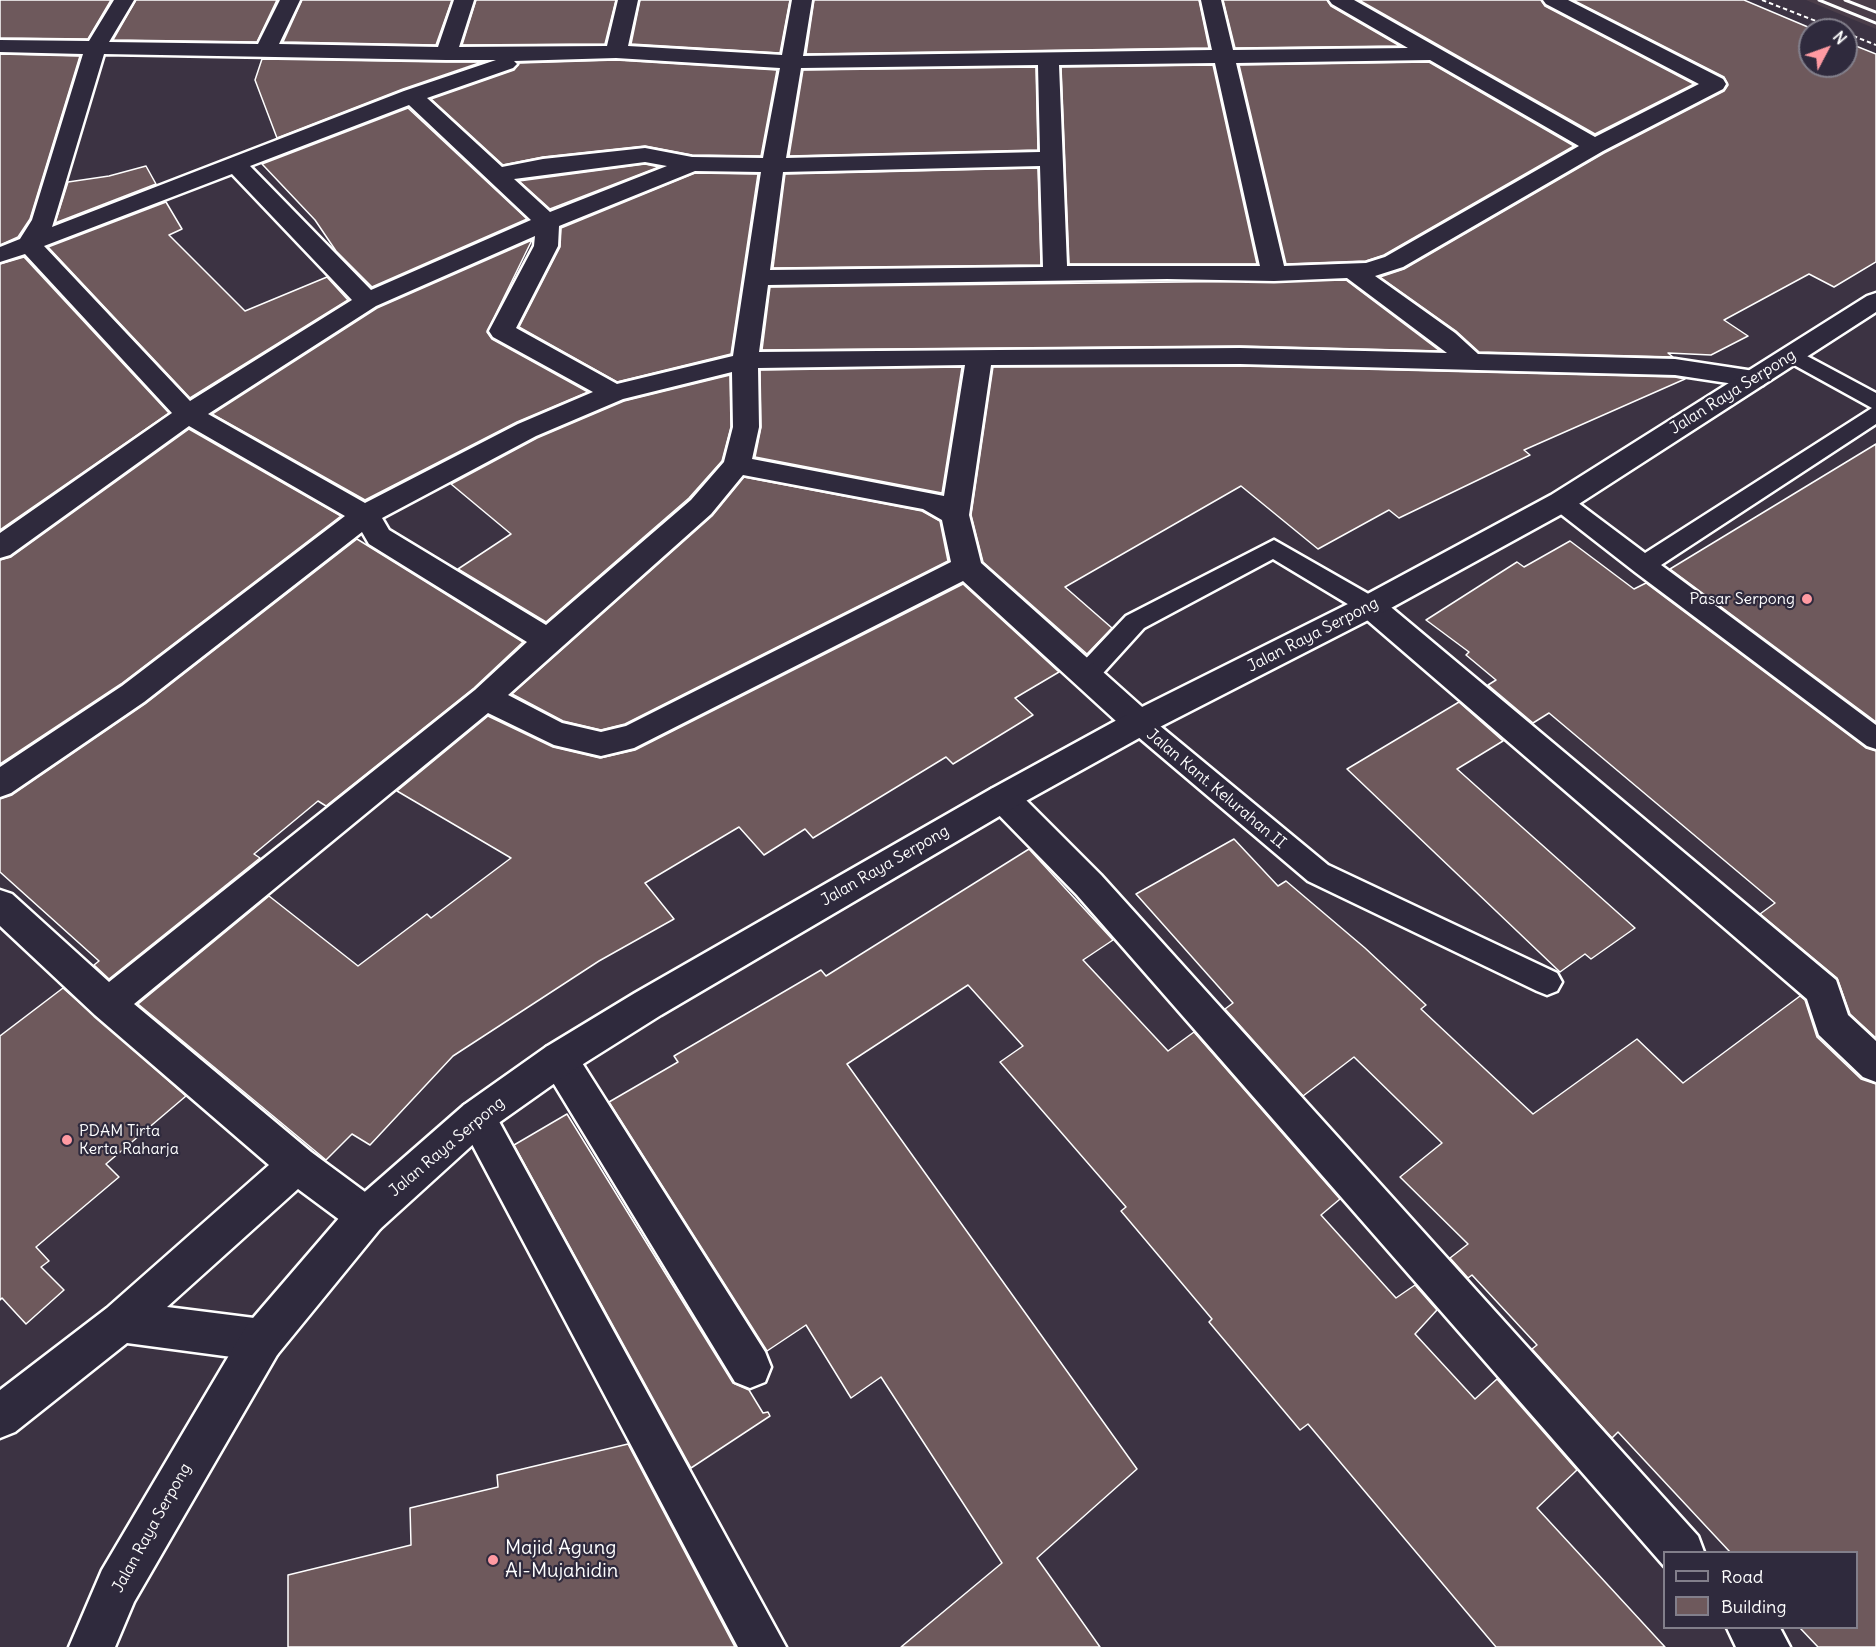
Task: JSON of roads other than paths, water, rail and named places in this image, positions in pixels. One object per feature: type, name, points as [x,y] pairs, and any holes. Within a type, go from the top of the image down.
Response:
[{"type":"street","points":[[29,244],[44,220],[95,48],[124,0]]},
{"type":"street","points":[[265,51],[290,0]]},
{"type":"street","points":[[446,54],[464,0]]},
{"type":"street","points":[[616,52],[628,0]]},
{"type":"street","points":[[108,1004],[486,698],[548,640],[701,507],[737,465],[746,427],[745,361],[773,165],[793,62],[802,0]]},
{"type":"street","points":[[1211,0],[1274,274]]},
{"type":"street","points":[[1339,0],[1430,54],[1595,146]]},
{"type":"street","points":[[758,278],[1054,273],[1274,274],[1368,270],[1394,262],[1595,146],[1715,84],[1553,0]]},
{"type":"street","points":[[0,46],[544,56],[616,52],[793,62],[1430,54]]},
{"type":"street","points":[[0,255],[412,96],[496,66],[544,56]]},
{"type":"street","points":[[1048,60],[1054,273]]},
{"type":"street","points":[[412,96],[547,222],[546,246],[502,331],[614,393]]},
{"type":"street","points":[[498,175],[543,166],[645,155],[692,164],[773,165],[1052,159]]},
{"type":"street","points":[[2,543],[188,414],[367,301],[547,222],[692,164]]},
{"type":"street","points":[[236,165],[367,301]]},
{"type":"street","points":[[29,244],[188,414],[364,515],[379,537],[548,640]]},
{"type":"street","points":[[1353,271],[1446,339],[1472,362]]},
{"type":"street","name":"Jalan Raya Serpong","points":[[92,1647],[118,1587],[262,1340],[366,1216],[477,1117],[559,1059],[648,1004],[1003,798],[1139,723],[1370,606],[1561,502],[1876,301]]},
{"type":"street","points":[[0,784],[133,694],[364,515],[527,430],[614,393],[745,361],[796,358],[1240,356],[1675,367],[1754,380]]},
{"type":"street","points":[[486,698],[554,733],[601,744],[634,736],[967,567],[954,515],[979,357]]},
{"type":"street","points":[[737,465],[931,501],[954,515]]},
{"type":"street","name":"Jalan Kant. Kelurahan II","points":[[967,567],[1139,723]]},
{"type":"street","points":[[1370,606],[1823,991],[1832,1024],[1876,1065]]},
{"type":"street","points":[[1003,798],[1089,885],[1681,1551]]},
{"type":"street","points":[[0,904],[108,1004],[297,1165],[366,1216]]},
{"type":"street","points":[[559,1059],[750,1367]]},
{"type":"street","points":[[477,1117],[763,1647]]},
{"type":"street","points":[[0,1417],[121,1322],[297,1165]]},
{"type":"street","points":[[121,1322],[262,1340]]},
{"type":"street","points":[[1750,1629],[1767,1647]]},
{"type":"lane","points":[[1792,355],[1876,402]]},
{"type":"lane","points":[[1643,566],[1876,414]]},
{"type":"lane","points":[[1561,502],[1643,566],[1876,739]]},
{"type":"lane","points":[[1086,675],[1135,622],[1274,548],[1370,606]]},
{"type":"lane","name":"Jalan Kant. Kelurahan II","points":[[1139,723],[1318,873],[1547,982]]},
{"type":"railway","points":[[1819,0],[1876,23]]},
{"type":"railway","points":[[1845,0],[1876,12]]},
{"type":"place","name":"Pasar Serpong","points":[[1807,599]]},
{"type":"place","name":"PDAM Tirta Kerta Raharja","points":[[67,1140]]},
{"type":"place","name":"Majid Agung Al-Mujahidin","points":[[493,1560]]}]
